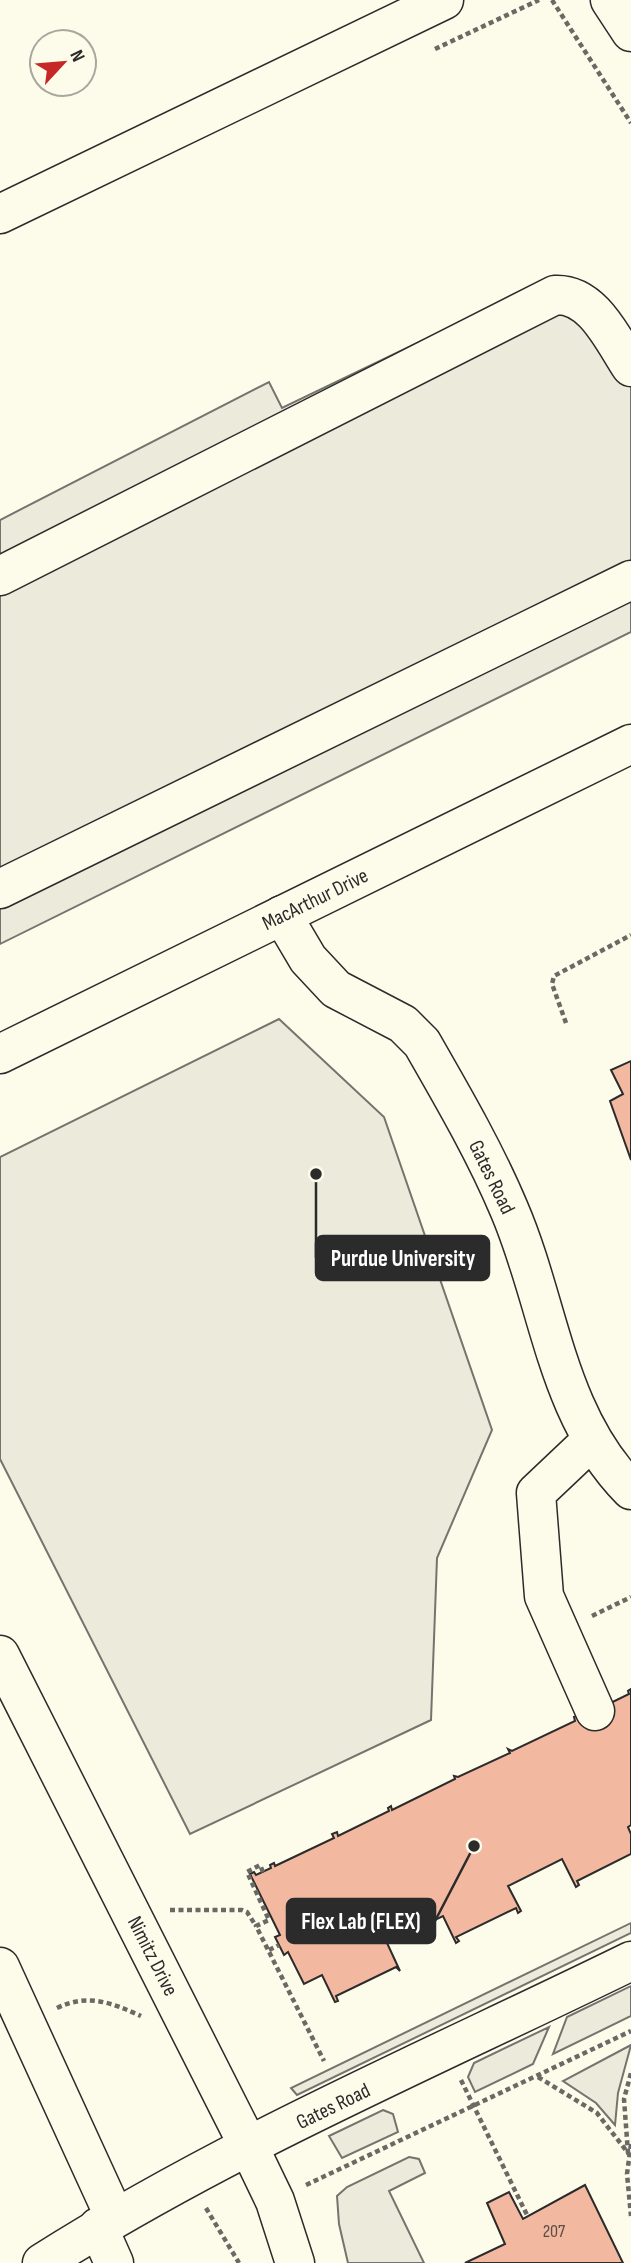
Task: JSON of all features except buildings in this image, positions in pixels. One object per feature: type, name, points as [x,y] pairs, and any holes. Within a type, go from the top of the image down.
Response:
[{"type":"street","points":[[0,214],[444,0]]},
{"type":"street","points":[[610,0],[631,32]]},
{"type":"street","points":[[0,576],[555,295],[566,294],[592,309],[631,367]]},
{"type":"street","points":[[0,889],[631,580]]},
{"type":"street","name":"MacArthur Drive","points":[[0,1054],[631,744]]},
{"type":"street","name":"Gates Road","points":[[282,915],[308,960],[336,989],[403,1024],[422,1043],[509,1210],[565,1385],[607,1465],[631,1490]]},
{"type":"street","points":[[592,1440],[536,1493],[544,1596],[595,1711]]},
{"type":"street","name":"Nimitz Drive","points":[[0,1655],[249,2147],[278,2210],[295,2263]]},
{"type":"street","name":"Gates Road","points":[[41,2263],[106,2222],[249,2147],[631,1961]]},
{"type":"street","points":[[0,1967],[28,2022],[106,2222],[114,2263]]},
{"type":"path","points":[[552,0],[631,123]]},
{"type":"path","points":[[566,1023],[552,985],[554,976],[631,935]]},
{"type":"path","points":[[256,1926],[269,1920],[247,1872],[260,1865],[263,1872]]},
{"type":"path","points":[[166,1911],[247,1912],[269,1950],[324,2062]]},
{"type":"path","points":[[269,1950],[279,1945]]},
{"type":"path","points":[[28,2022],[68,2002],[91,1999],[106,2000],[148,2017]]},
{"type":"path","points":[[305,2186],[474,2108],[631,2031]]},
{"type":"path","points":[[447,2051],[527,2217]]},
{"type":"path","points":[[631,2073],[624,2099],[631,2216]]},
{"type":"path","points":[[537,2077],[597,2113],[628,2154]]},
{"type":"path","points":[[628,2154],[631,2144]]},
{"type":"path","points":[[206,2207],[239,2263]]},
{"type":"shaded area","points":[[548,280],[575,281],[598,290],[631,342],[631,632],[0,944],[0,520],[269,382],[282,408]]},
{"type":"shaded area","points":[[279,1019],[384,1117],[492,1430],[437,1558],[431,1720],[190,1834],[0,1459],[0,1157]]},
{"type":"shaded area","points":[[631,1923],[631,1933],[297,2095],[291,2088]]},
{"type":"shaded area","points":[[631,1986],[631,2016],[553,2054],[567,2017]]},
{"type":"shaded area","points":[[549,2027],[533,2064],[475,2092],[468,2077],[474,2063]]},
{"type":"shaded area","points":[[631,2045],[618,2093],[615,2125],[596,2103],[563,2081]]},
{"type":"shaded area","points":[[383,2110],[393,2114],[398,2132],[342,2158],[329,2136]]},
{"type":"shaded area","points":[[409,2157],[419,2159],[425,2173],[389,2191],[424,2263],[348,2263],[339,2224],[337,2196],[347,2187]]},
{"type":"place","name":"Purdue University","points":[[316,1174]]},
{"type":"place","name":"Flex Lab (FLEX)","points":[[474,1846]]}]
